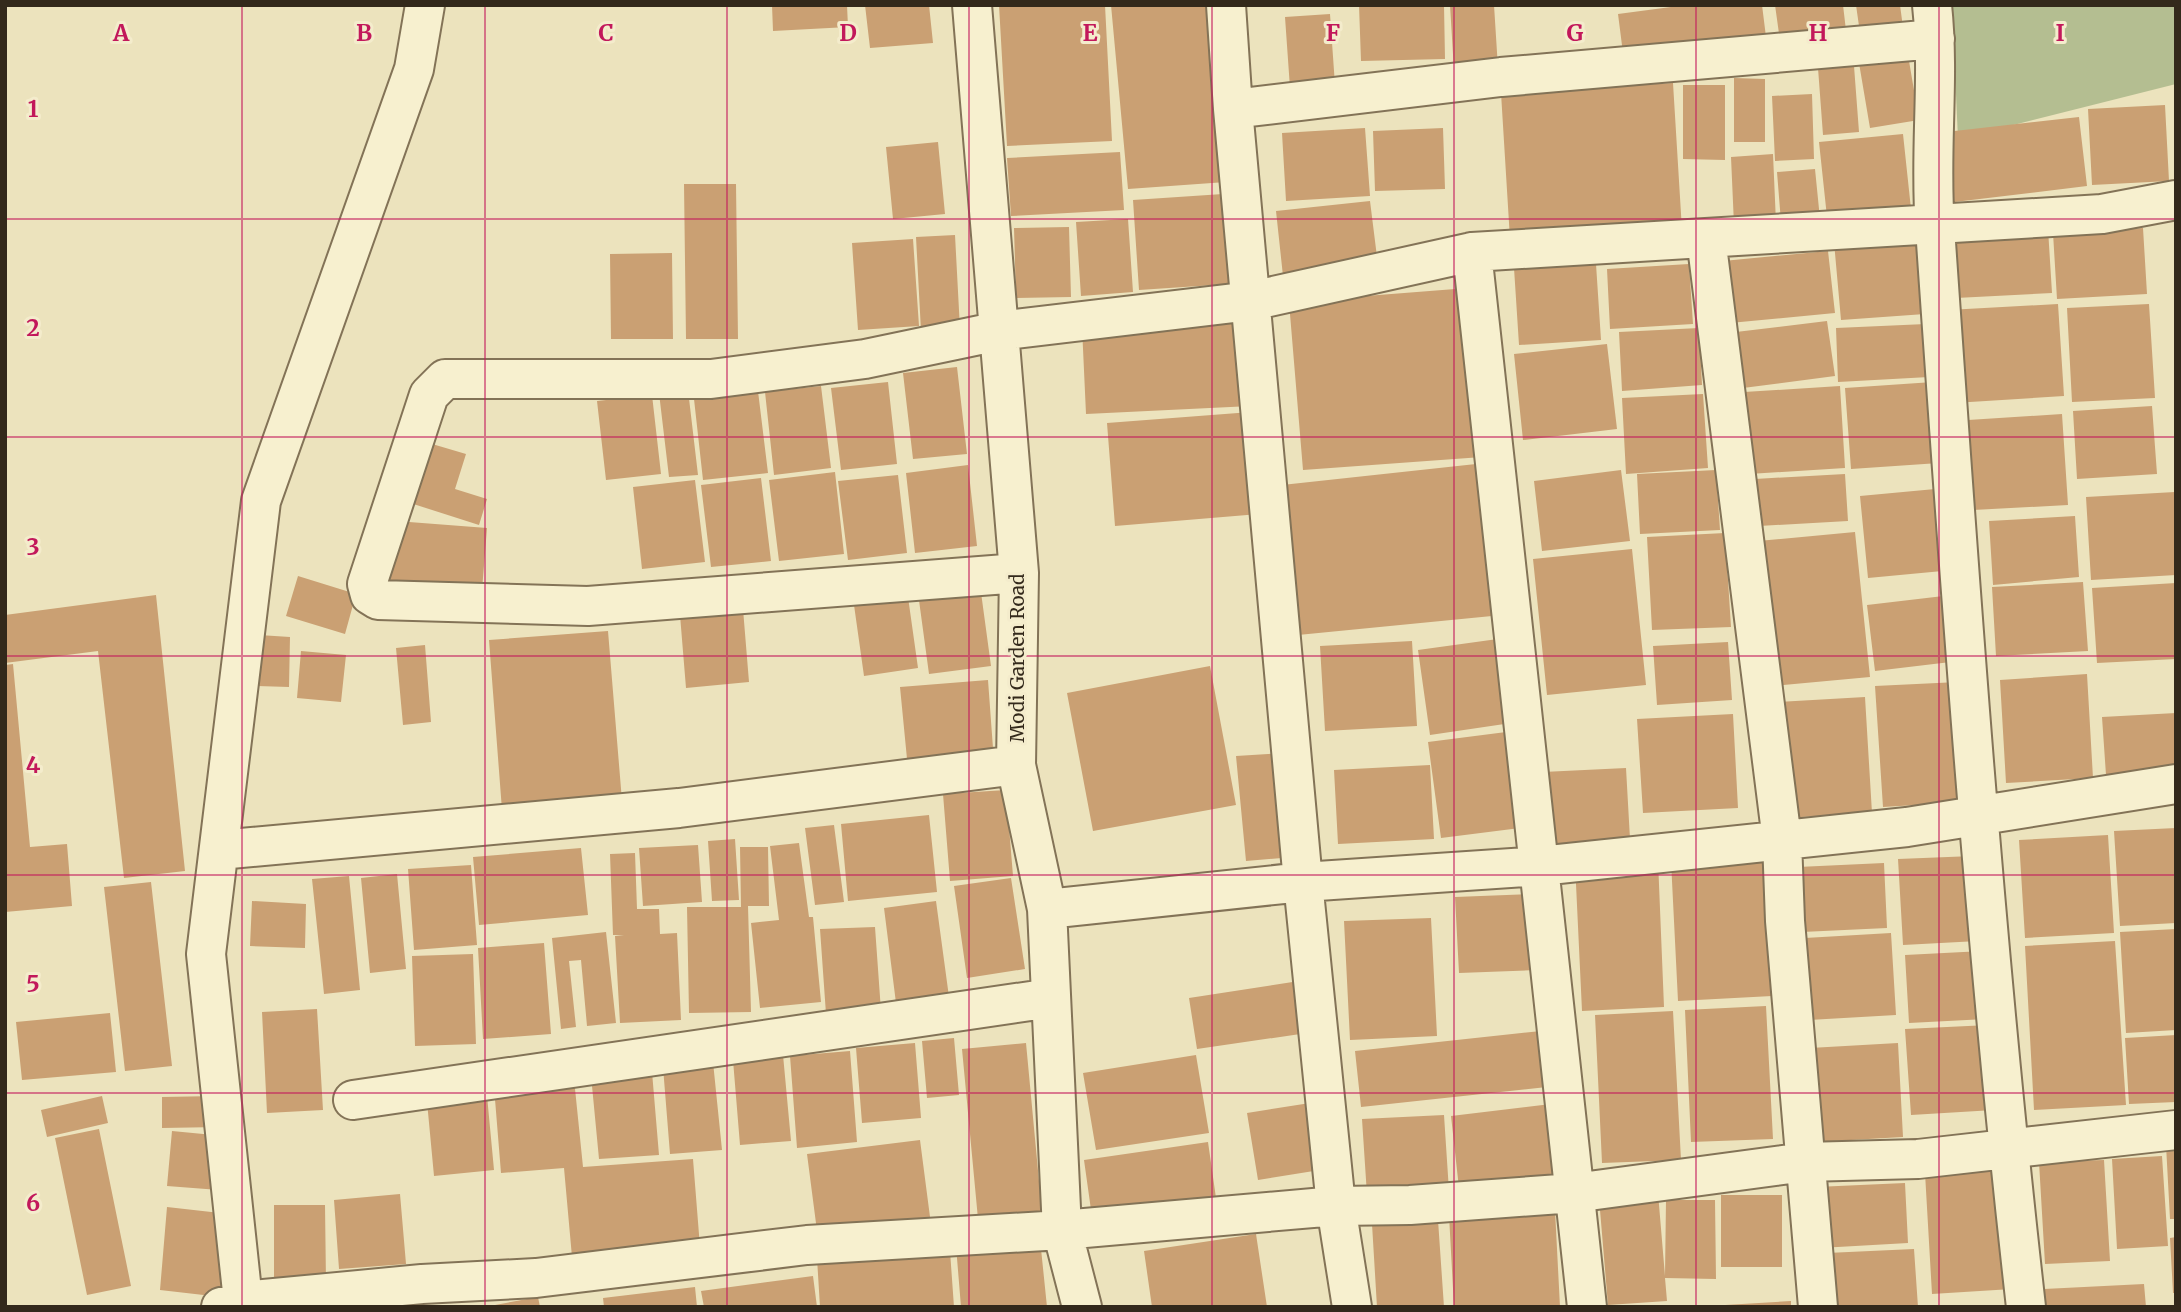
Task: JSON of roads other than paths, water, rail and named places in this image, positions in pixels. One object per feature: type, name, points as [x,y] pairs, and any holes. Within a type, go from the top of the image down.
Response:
[{"type":"street","points":[[425,5],[414,69],[261,501],[206,954],[232,1304],[422,1284],[541,1292],[807,1245],[1062,1230],[1336,1206],[1410,1205],[1574,1192],[1805,1161],[1917,1159],[2008,1151],[2176,1130]]},
{"type":"street","name":"Modi Garden Road","points":[[972,5],[1019,573],[1016,765],[1047,909],[1062,1230],[1082,1307]]},
{"type":"street","points":[[1226,5],[1233,109],[1303,881],[1336,1206],[1352,1307]]},
{"type":"street","points":[[1233,109],[1501,78],[1934,22],[1934,223],[2008,1151],[2026,1307]]},
{"type":"street","points":[[1019,573],[588,606],[378,600],[370,596],[367,584],[429,395],[445,379],[710,379],[864,359],[999,331],[1251,301],[1472,252],[2102,214],[2176,200]]},
{"type":"street","points":[[1706,238],[1782,840],[1785,921],[1818,1307]]},
{"type":"street","points":[[1472,252],[1587,1307]]},
{"type":"street","points":[[219,850],[679,808],[1016,765]]},
{"type":"street","points":[[1047,909],[1303,881],[1540,866],[1908,827],[2176,784]]},
{"type":"street","points":[[353,1100],[1051,998]]}]
